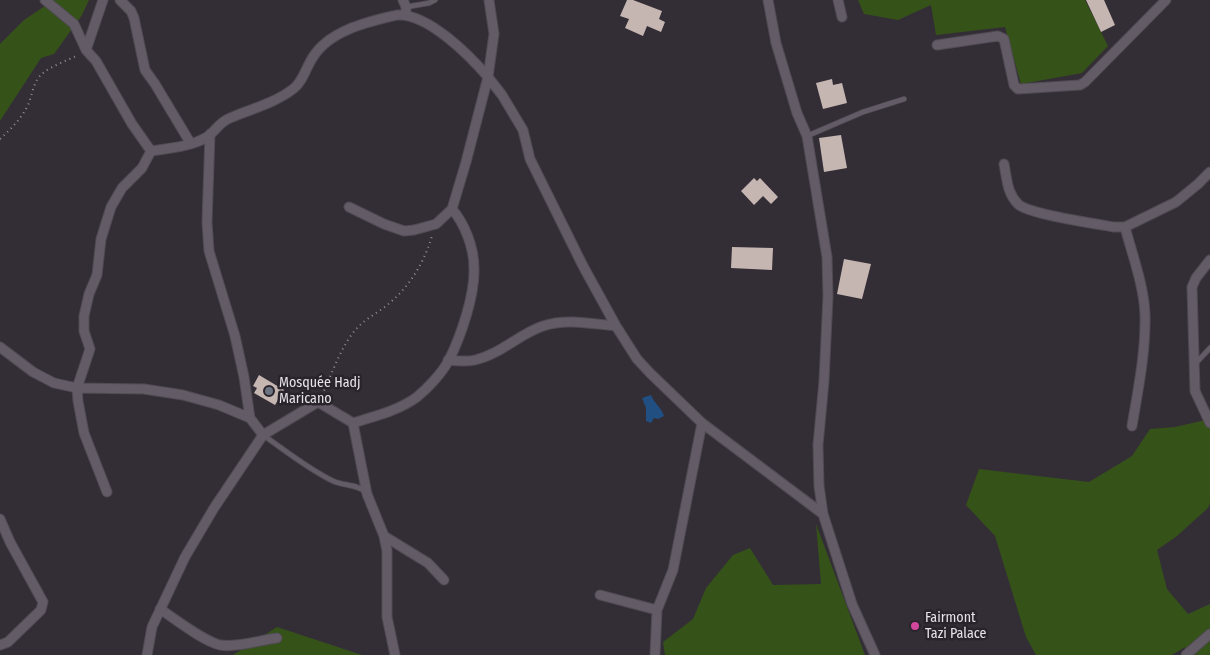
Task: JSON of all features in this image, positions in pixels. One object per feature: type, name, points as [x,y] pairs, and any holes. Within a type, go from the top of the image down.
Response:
[{"type":"street","points":[[45,0],[72,22],[86,50],[96,61],[132,124],[151,151]]},
{"type":"street","points":[[86,50],[103,0]]},
{"type":"street","points":[[120,0],[131,11],[134,18],[145,70],[191,144]]},
{"type":"street","points":[[348,207],[404,231],[436,224],[452,208],[488,77],[494,34],[489,0]]},
{"type":"street","points":[[768,0],[776,43],[797,113],[806,136],[827,257],[828,296],[824,381],[818,444],[818,486],[823,514],[852,604],[875,655]]},
{"type":"street","points":[[838,0],[842,16]]},
{"type":"street","points":[[937,45],[1000,36],[1004,39],[1014,85],[1018,89],[1080,85],[1166,0]]},
{"type":"street","points":[[151,151],[191,144],[210,134],[222,122],[278,98],[294,89],[313,57],[331,38],[352,28],[382,19],[405,8],[442,34],[470,57],[502,95],[523,130],[530,159],[583,266],[633,353],[650,373],[702,423],[823,514]]},
{"type":"street","points":[[210,134],[207,222],[209,251],[235,336],[244,376],[250,418],[263,436]]},
{"type":"street","points":[[107,492],[81,424],[77,388],[90,349],[84,331],[84,316],[89,294],[98,275],[101,239],[106,221],[117,196],[142,168],[151,151]]},
{"type":"street","points":[[1004,164],[1008,188],[1021,207],[1035,212],[1106,226],[1125,227],[1176,202],[1210,172]]},
{"type":"street","points":[[353,423],[399,408],[408,403],[424,390],[448,360],[468,307],[474,278],[471,248],[461,221],[452,208]]},
{"type":"street","points":[[1125,227],[1145,314],[1132,426]]},
{"type":"street","points":[[1210,260],[1196,278],[1192,287],[1195,391],[1207,412],[1210,423]]},
{"type":"street","points":[[448,360],[473,361],[489,356],[544,325],[560,322],[616,326]]},
{"type":"street","points":[[0,347],[54,383],[77,388],[164,391],[219,405],[250,418]]},
{"type":"street","points":[[147,655],[152,627],[194,541],[263,436],[318,402],[353,423],[367,494],[384,536],[387,551],[387,617],[395,655]]},
{"type":"street","points":[[655,655],[656,610],[673,570],[702,423]]},
{"type":"street","points":[[0,519],[10,542],[43,602],[43,606],[8,642],[0,645]]},
{"type":"street","points":[[384,536],[428,563],[444,580]]},
{"type":"street","points":[[600,595],[656,610]]},
{"type":"street","points":[[160,609],[204,637],[219,644],[234,644],[277,638]]},
{"type":"street","points":[[1186,655],[1210,634]]},
{"type":"lane","points":[[405,8],[435,0]]},
{"type":"lane","points":[[806,136],[863,112],[904,99]]},
{"type":"lane","points":[[1193,366],[1210,348]]},
{"type":"lane","points":[[263,436],[306,466],[332,481],[362,488],[367,494]]},
{"type":"path","points":[[0,139],[21,117],[37,79],[42,74],[86,50]]},
{"type":"path","points":[[318,402],[346,343],[358,327],[407,287],[429,246],[436,224]]},
{"type":"green space","points":[[54,0],[89,0],[82,15],[54,54],[41,58],[0,121],[0,44],[24,20]]},
{"type":"green space","points":[[858,0],[1085,0],[1108,46],[1082,73],[1021,84],[1005,27],[936,35],[931,5],[898,20],[864,14]]},
{"type":"green space","points":[[1210,419],[1210,503],[1208,508],[1177,536],[1157,550],[1167,589],[1188,614],[1210,604],[1210,655],[1185,655],[1185,647],[1172,655],[1036,655],[1026,637],[995,536],[966,505],[979,469],[1089,482],[1132,456],[1150,429],[1175,427]]},
{"type":"green space","points":[[816,524],[865,655],[665,655],[663,642],[693,619],[706,588],[733,555],[750,548],[773,585],[821,584]]},
{"type":"green space","points":[[277,627],[362,655],[233,655]]},
{"type":"water","points":[[651,395],[664,416],[658,419],[654,418],[651,423],[646,421],[646,408],[642,398]]},
{"type":"building","points":[[627,0],[633,0],[662,11],[659,19],[665,22],[661,32],[647,26],[643,36],[625,28],[629,19],[620,16]]},
{"type":"building","points":[[1086,0],[1104,0],[1115,25],[1101,32]]},
{"type":"building","points":[[832,79],[833,85],[842,83],[847,103],[823,109],[816,83]]},
{"type":"building","points":[[841,135],[847,168],[824,172],[819,138]]},
{"type":"building","points":[[754,178],[757,181],[760,178],[778,197],[771,204],[763,196],[754,205],[741,191]]},
{"type":"building","points":[[732,247],[773,248],[772,270],[731,268]]},
{"type":"building","points":[[844,259],[871,264],[862,299],[837,294]]},
{"type":"building","name":"Mosquée Hadj Maricano","points":[[259,375],[284,390],[275,405],[254,393],[257,388],[253,386]]},
{"type":"place","name":"Mosquée Hadj Maricano","points":[[269,391]]},
{"type":"place","name":"Fairmont Tazi Palace","points":[[915,626]]}]
